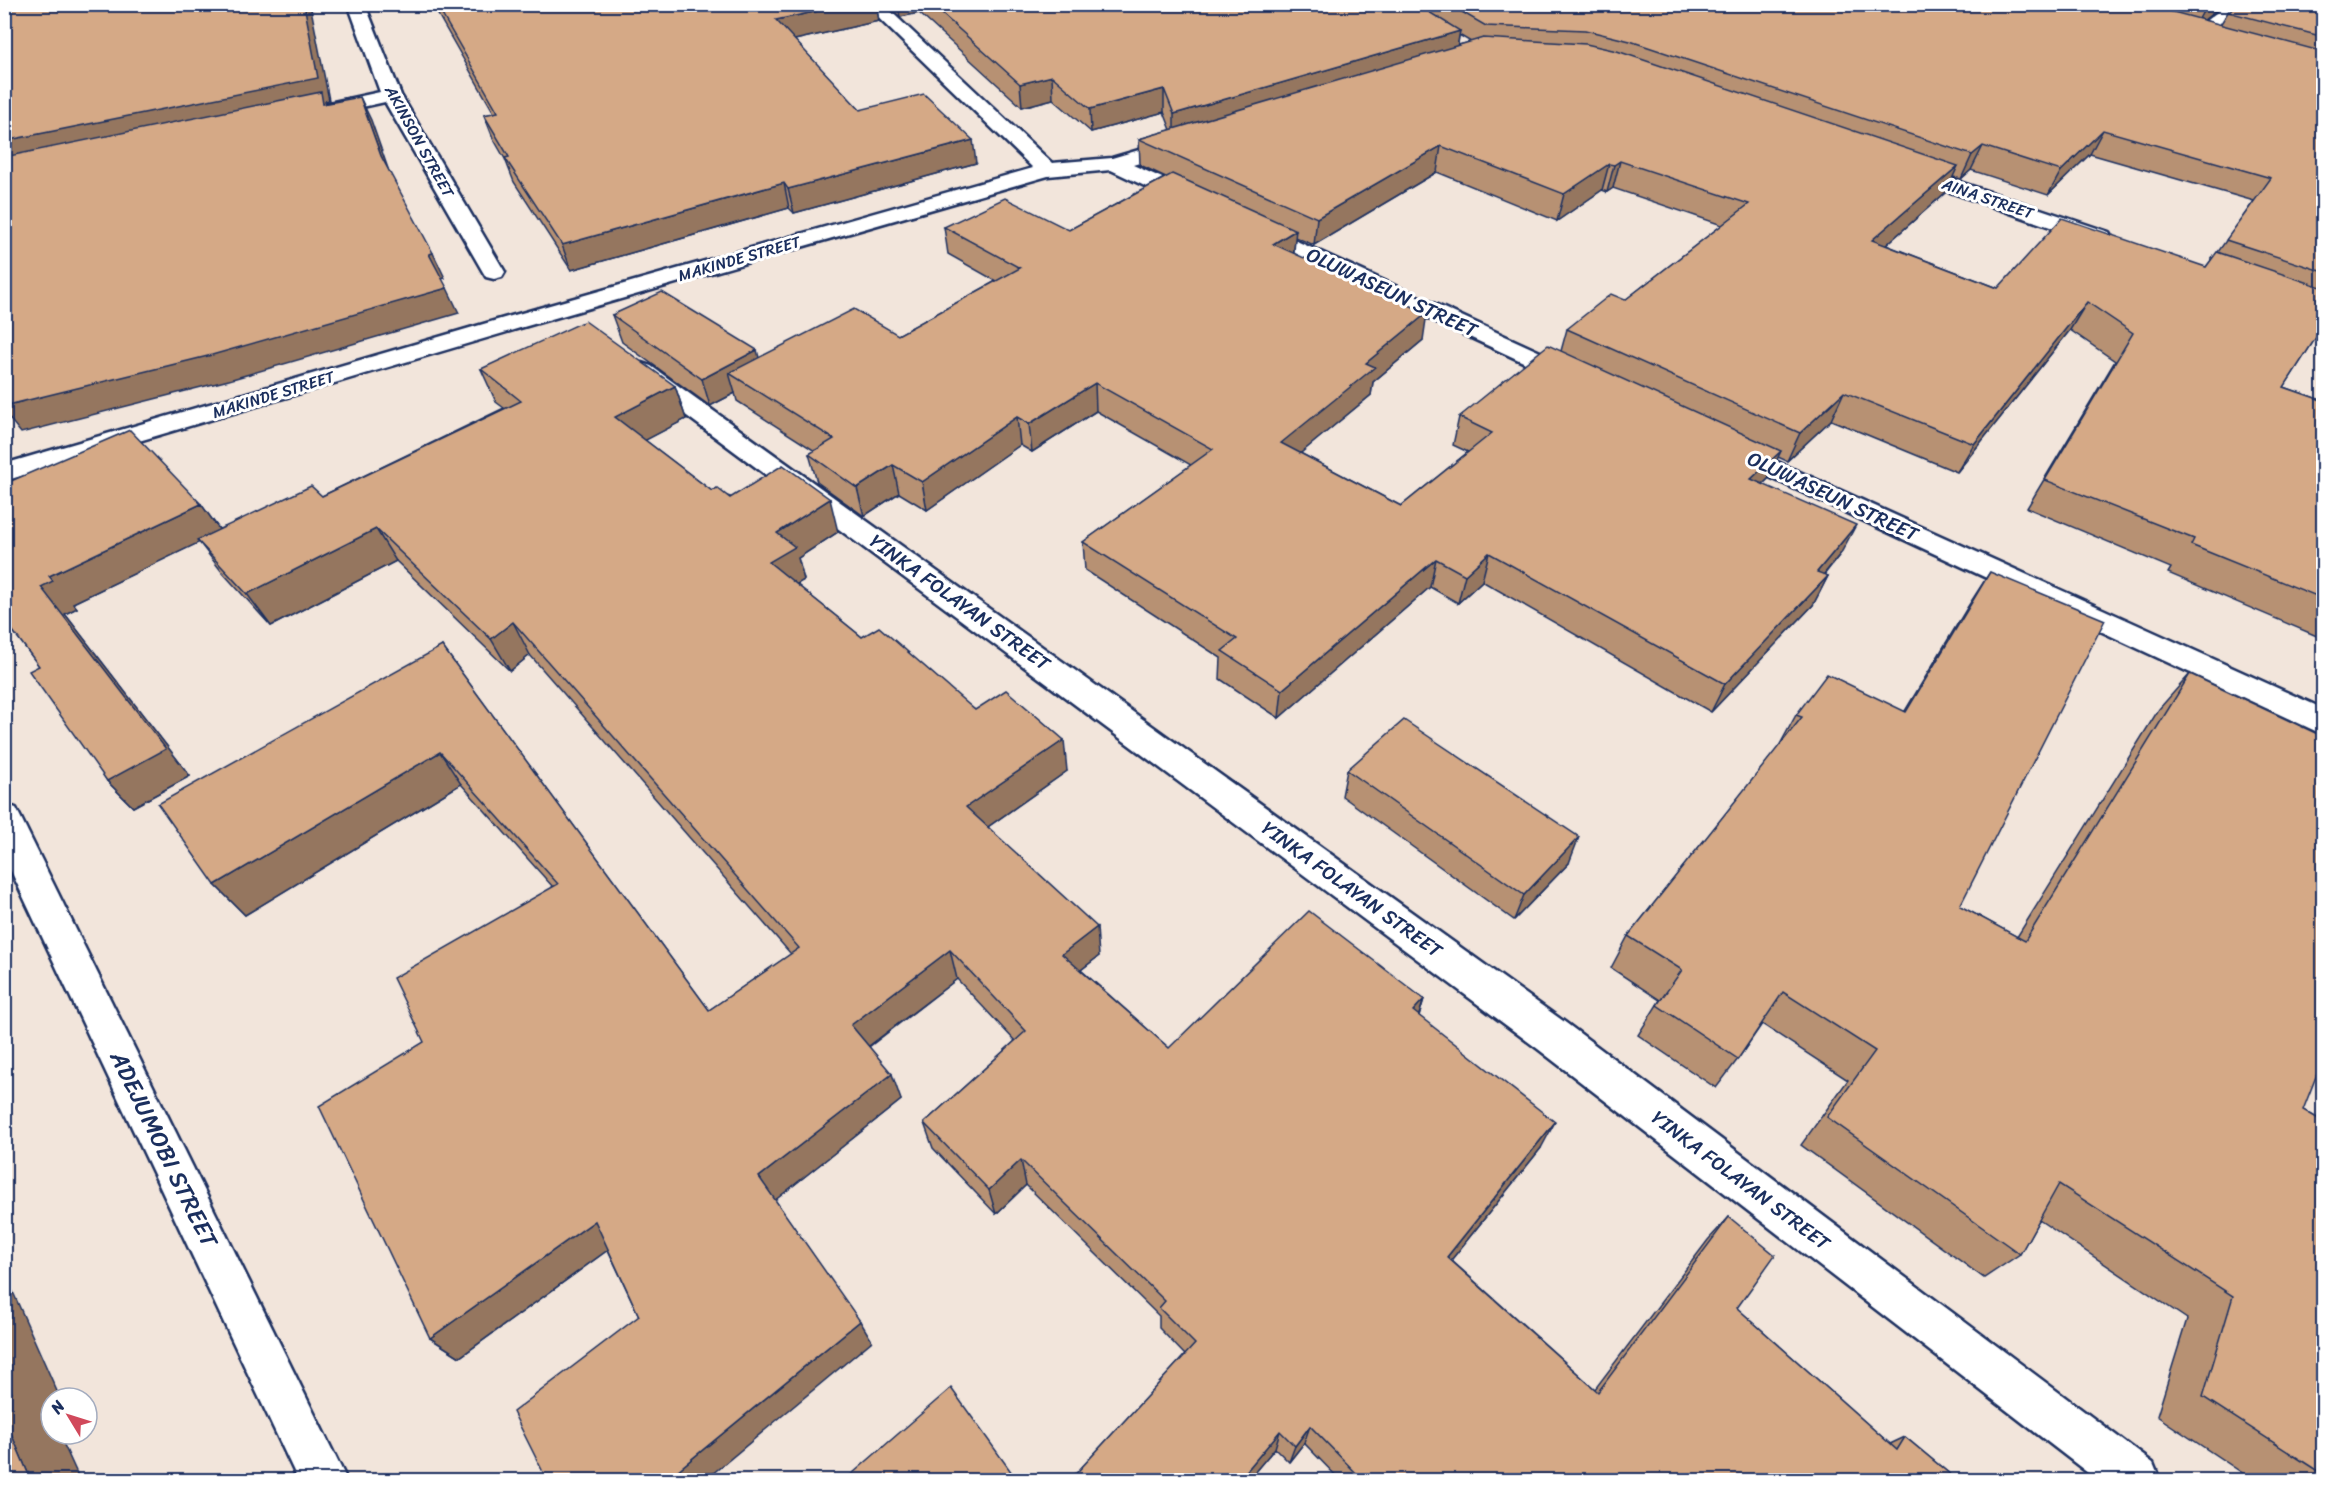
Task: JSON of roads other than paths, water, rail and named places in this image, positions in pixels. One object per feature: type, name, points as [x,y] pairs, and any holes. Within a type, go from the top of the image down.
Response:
[{"type":"street","name":"AKINSON STREET","points":[[356,4],[392,95],[494,272]]},
{"type":"street","points":[[872,4],[1047,170]]},
{"type":"street","points":[[2220,42],[2191,34],[2240,4]]},
{"type":"street","points":[[298,115],[392,95]]},
{"type":"street","name":"MAKINDE STREET","points":[[4,473],[558,310],[1047,170],[1114,164],[1204,137]]},
{"type":"street","name":"AINA STREET","points":[[1886,163],[2122,244]]},
{"type":"street","name":"OLUWASEUN STREET","points":[[1114,164],[1600,388]]},
{"type":"street","points":[[558,310],[587,331]]},
{"type":"street","name":"YINKA FOLAYAN STREET","points":[[616,352],[1552,1036],[2136,1480]]},
{"type":"street","name":"OLUWASEUN STREET","points":[[1708,438],[2324,723]]},
{"type":"street","name":"ADEJUMOBI STREET","points":[[4,818],[323,1480]]}]
